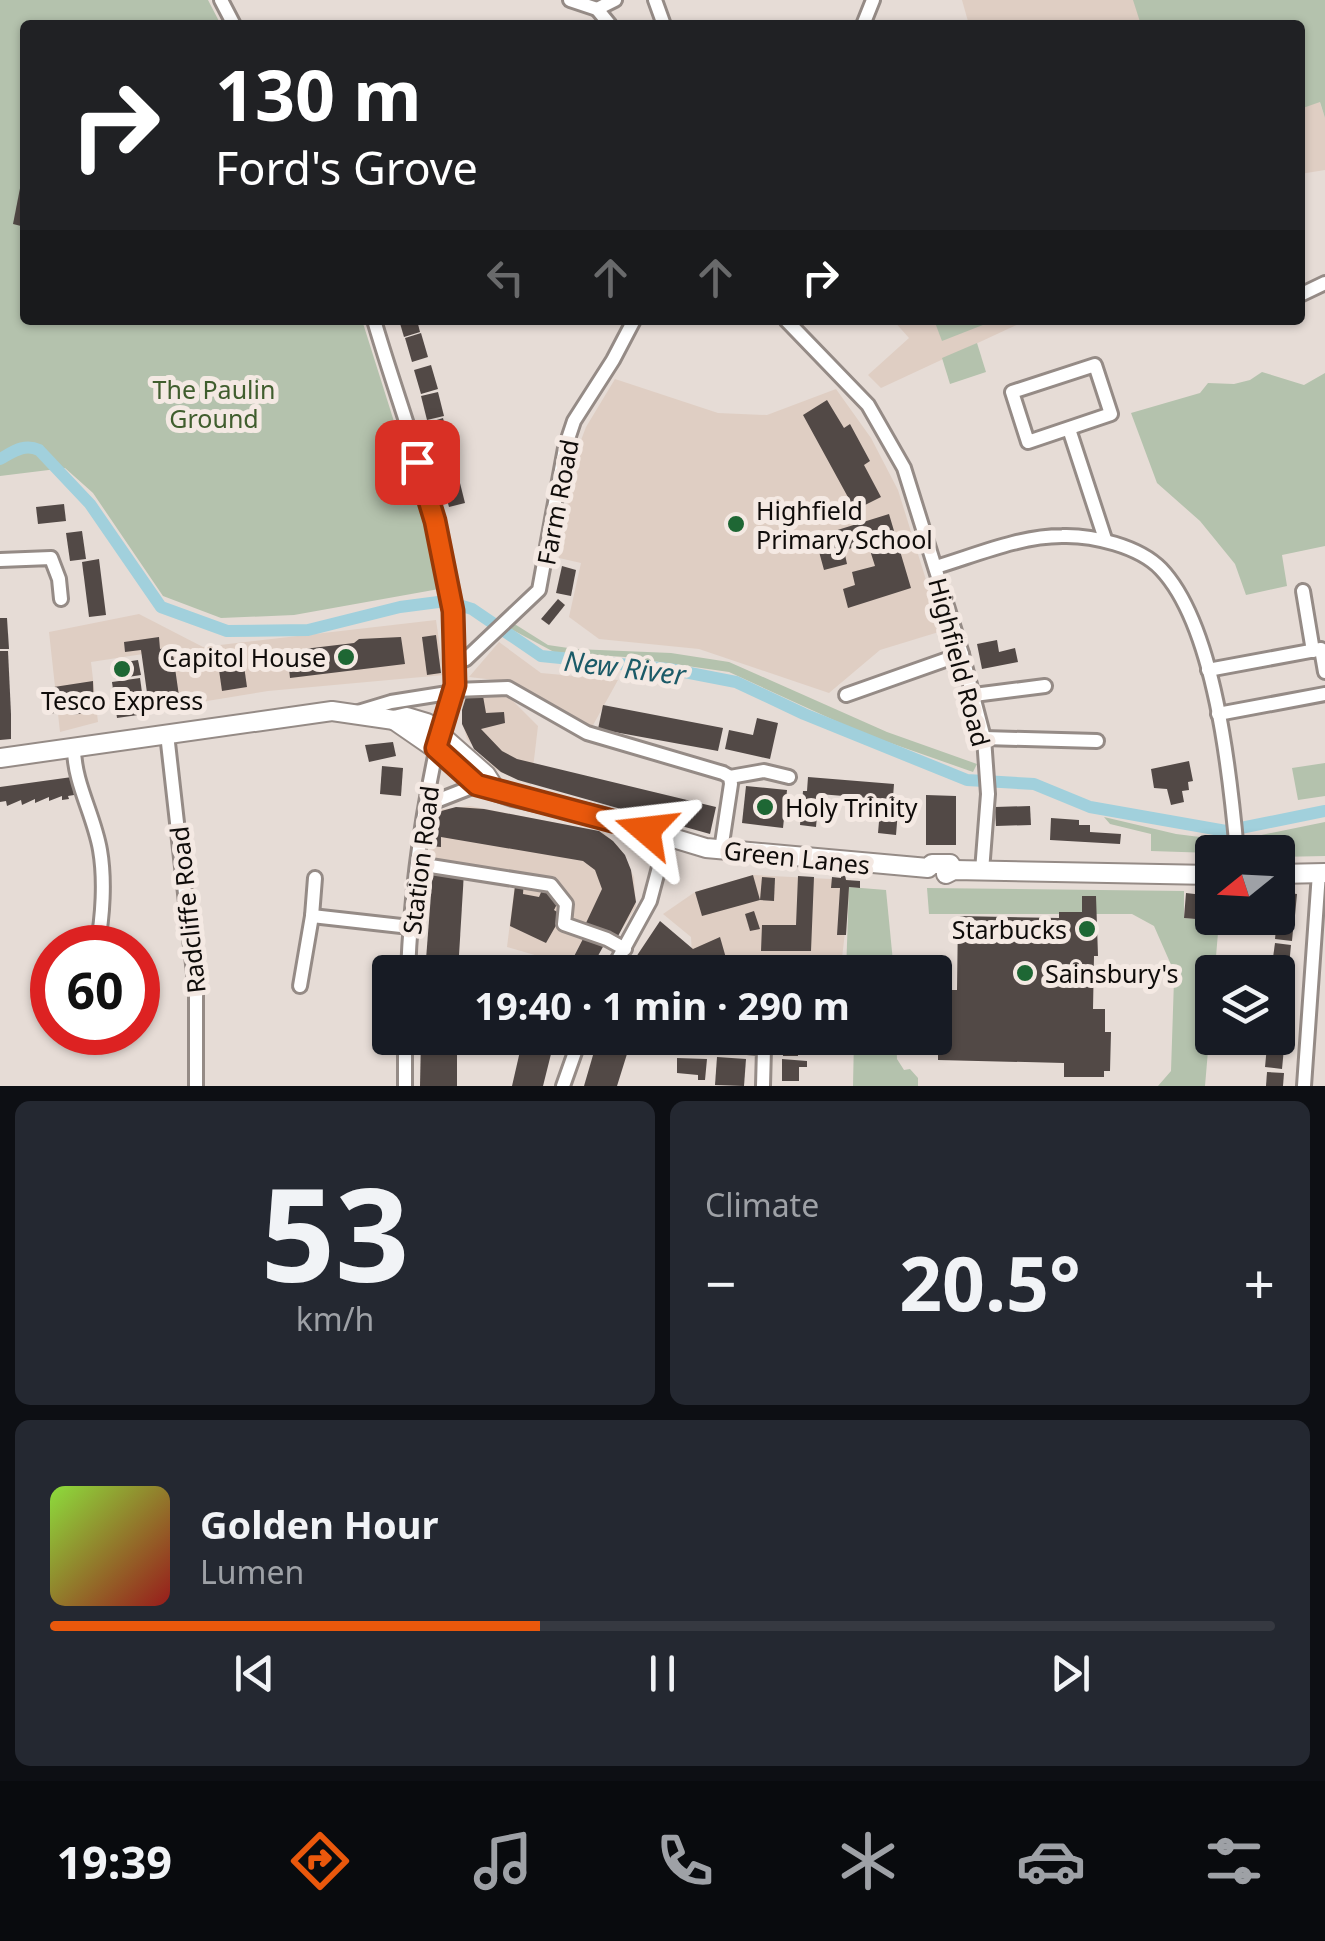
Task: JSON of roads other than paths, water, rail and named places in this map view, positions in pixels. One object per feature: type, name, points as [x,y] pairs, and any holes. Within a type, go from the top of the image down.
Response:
[{"type":"main road","name":"Green Lanes","points":[[0,758],[316,712],[356,713],[394,720],[438,740],[486,787],[721,850],[928,868],[932,864],[950,864],[954,870],[1195,875]]},
{"type":"main road","points":[[1295,874],[1322,873]]},
{"type":"street","points":[[570,0],[597,9],[606,20]]},
{"type":"street","points":[[597,9],[615,0]]},
{"type":"street","name":"Station Road","points":[[376,325],[435,521],[452,596],[457,663],[454,691],[438,740],[426,805],[409,955]]},
{"type":"street","name":"Farm Road","points":[[457,663],[466,659],[538,590],[565,448],[574,421],[631,325]]},
{"type":"street","name":"Highfield Road","points":[[791,325],[868,405],[904,468],[984,738],[988,794],[982,871]]},
{"type":"street","points":[[1095,365],[1111,414],[1069,429],[1028,442],[1012,392],[1095,365]]},
{"type":"street","points":[[1069,429],[1105,539]]},
{"type":"street","points":[[936,567],[1058,536],[1105,539],[1158,565],[1185,599],[1202,639],[1218,714],[1235,835]]},
{"type":"street","points":[[0,560],[51,558],[59,579],[60,599]]},
{"type":"street","points":[[1303,590],[1313,650]]},
{"type":"street","points":[[1208,670],[1321,649],[1325,672]]},
{"type":"street","points":[[846,695],[962,654]]},
{"type":"street","points":[[974,695],[1044,686]]},
{"type":"street","points":[[356,713],[391,702],[454,691],[508,688],[587,733],[730,777],[764,771],[789,776]]},
{"type":"street","points":[[1218,714],[1325,694]]},
{"type":"street","name":"Radcliffe Road","points":[[167,734],[196,991],[196,1086]]},
{"type":"street","points":[[984,738],[1097,741]]},
{"type":"street","points":[[74,748],[74,764],[100,850],[101,925]]},
{"type":"street","points":[[721,850],[730,777]]},
{"type":"street","points":[[426,805],[486,787]]},
{"type":"street","points":[[622,955],[650,902],[667,837]]},
{"type":"street","points":[[418,864],[551,885],[566,904],[564,924],[625,949]]},
{"type":"street","points":[[1304,1086],[1322,873]]},
{"type":"street","points":[[300,986],[315,878]]},
{"type":"street","points":[[312,916],[410,927]]},
{"type":"street","points":[[404,1086],[405,1055]]},
{"type":"street","points":[[563,1086],[574,1055]]},
{"type":"street","points":[[763,1086],[764,1055]]},
{"type":"waterway","name":"New River","points":[[0,459],[23,448],[39,450],[90,504],[161,607],[227,631],[308,630],[400,607],[446,601],[472,609],[541,656],[669,669],[736,682],[967,780],[1034,784],[1090,807],[1226,831],[1325,811]]},
{"type":"place","name":"Highfield Primary School","points":[[736,524]]},
{"type":"place","name":"Capitol House","points":[[346,657]]},
{"type":"place","name":"Tesco Express","points":[[122,669]]},
{"type":"place","name":"Holy Trinity","points":[[765,807]]},
{"type":"place","name":"Starbucks","points":[[1087,929]]},
{"type":"place","name":"Sainsbury's","points":[[1025,973]]},
{"type":"park label","name":"The Paulin Ground","points":[[214,404]]}]
